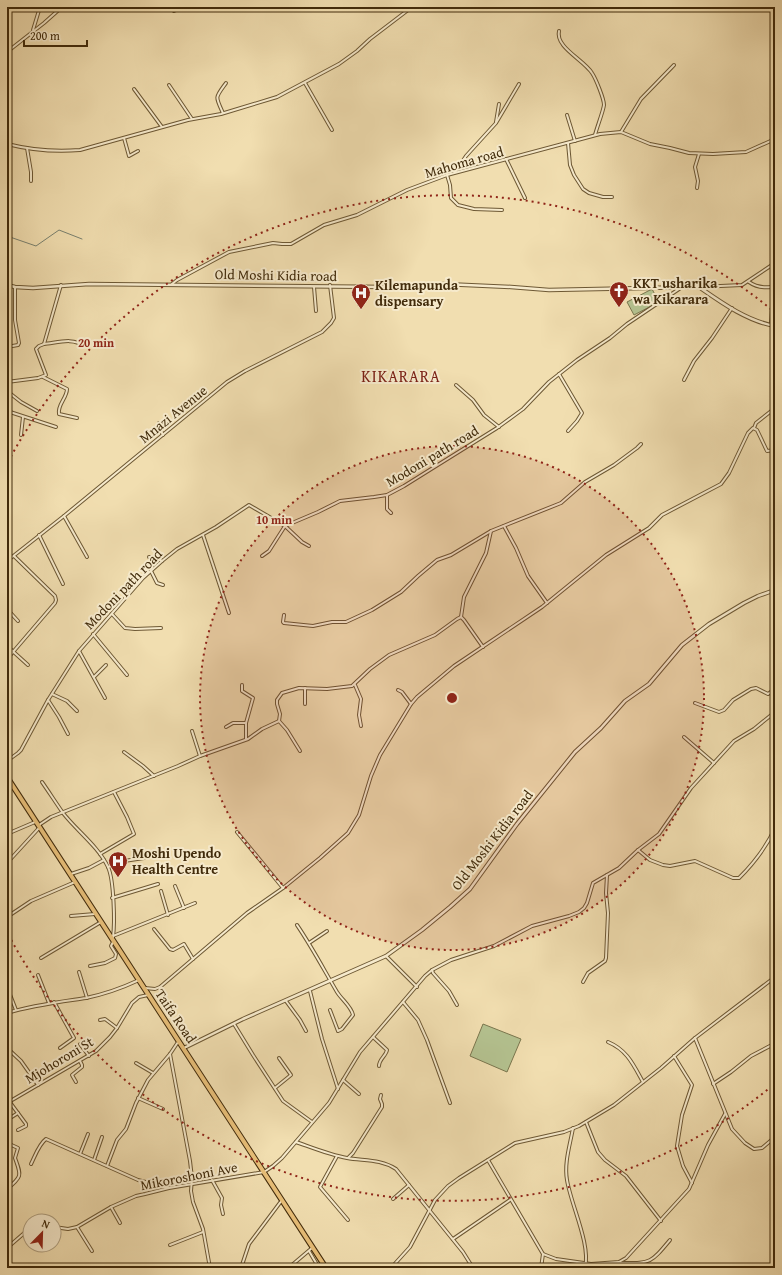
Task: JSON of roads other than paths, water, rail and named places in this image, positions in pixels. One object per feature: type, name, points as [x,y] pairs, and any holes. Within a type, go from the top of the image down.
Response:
[{"type":"highway","name":"Taifa Road","points":[[7,777],[282,1200],[310,1249],[326,1268]]},
{"type":"street","points":[[33,31],[40,7]]},
{"type":"street","points":[[7,52],[62,7]]},
{"type":"street","points":[[174,12],[182,7]]},
{"type":"street","points":[[7,144],[56,151],[80,150],[192,119],[223,113],[277,97],[339,64],[412,7]]},
{"type":"street","points":[[559,31],[559,38],[562,45],[592,73],[603,102],[595,135]]},
{"type":"street","points":[[620,132],[641,99],[674,66]]},
{"type":"street","points":[[223,113],[216,97],[226,83]]},
{"type":"street","points":[[305,83],[332,130]]},
{"type":"street","points":[[455,172],[466,156],[496,123],[519,84]]},
{"type":"street","points":[[169,85],[192,119]]},
{"type":"street","points":[[134,89],[162,127]]},
{"type":"street","points":[[496,123],[499,104]]},
{"type":"street","points":[[568,115],[575,141]]},
{"type":"street","name":"Mahoma road","points":[[172,284],[229,252],[273,243],[291,244],[324,225],[358,215],[407,190],[455,172],[506,160],[595,135],[616,131],[650,144],[700,154],[746,152],[775,139]]},
{"type":"street","points":[[124,138],[128,155],[138,151]]},
{"type":"street","points":[[568,143],[570,165],[574,175],[583,189],[589,193],[603,197],[612,197]]},
{"type":"street","points":[[27,148],[31,172],[30,181]]},
{"type":"street","points":[[697,188],[698,180],[695,167],[700,154]]},
{"type":"street","points":[[506,160],[525,198]]},
{"type":"street","points":[[447,175],[450,183],[451,198],[458,206],[474,210],[502,210]]},
{"type":"street","points":[[699,287],[738,286],[749,282],[775,263]]},
{"type":"street","points":[[749,282],[762,288],[771,286]]},
{"type":"street","name":"Old Moshi Kidia road","points":[[7,285],[32,288],[89,284],[330,285],[386,287],[444,284],[545,290],[699,287]]},
{"type":"street","points":[[44,344],[61,285]]},
{"type":"street","points":[[314,285],[316,311]]},
{"type":"street","name":"Mnazi Avenue","points":[[7,561],[218,389],[244,371],[317,335],[326,329],[334,318],[330,285]]},
{"type":"street","points":[[359,304],[360,293],[366,286]]},
{"type":"street","points":[[7,347],[19,344],[14,320],[15,287]]},
{"type":"street","name":"Modoni path road","points":[[7,760],[21,750],[48,700],[79,651],[151,571],[177,549],[203,535],[249,505],[285,526],[340,501],[387,495],[499,427],[523,409],[559,374],[577,360],[610,338],[629,322],[682,287]]},
{"type":"street","points":[[699,287],[732,308],[760,322],[775,326]]},
{"type":"street","points":[[771,325],[772,305],[775,301]]},
{"type":"street","points":[[684,380],[694,361],[712,338],[732,308]]},
{"type":"street","points":[[43,376],[46,373],[36,349],[38,346],[72,341],[79,342],[83,346]]},
{"type":"street","points":[[559,374],[582,413],[577,421],[568,430]]},
{"type":"street","points":[[7,382],[43,376],[68,389],[67,394],[58,410],[59,414],[77,418]]},
{"type":"street","points":[[456,385],[469,396],[484,415],[499,427]]},
{"type":"street","points":[[7,391],[21,402],[37,411]]},
{"type":"street","points":[[143,988],[158,989],[246,913],[283,888],[342,839],[356,821],[371,776],[380,755],[411,704],[430,685],[454,666],[513,628],[547,603],[606,555],[649,528],[662,516],[721,484],[729,473],[748,433],[754,428],[756,423],[775,408]]},
{"type":"street","points":[[7,411],[56,427]]},
{"type":"street","points":[[21,434],[23,416]]},
{"type":"street","points":[[159,423],[159,427],[163,435]]},
{"type":"street","points":[[754,428],[758,432],[767,451],[775,450]]},
{"type":"street","points":[[284,615],[284,623],[308,626],[350,621],[372,610],[401,592],[437,560],[452,555],[491,531],[561,503],[585,482],[614,464],[641,444]]},
{"type":"street","points":[[387,495],[387,509],[391,513]]},
{"type":"street","points":[[64,516],[87,558]]},
{"type":"street","points":[[262,556],[269,551],[285,526],[302,542],[309,546]]},
{"type":"street","points":[[504,526],[516,548],[528,576],[547,603]]},
{"type":"street","points":[[483,647],[461,617],[464,597],[486,553],[491,531]]},
{"type":"street","points":[[39,535],[63,584]]},
{"type":"street","points":[[203,535],[229,613]]},
{"type":"street","points":[[7,659],[56,600],[54,596],[14,556]]},
{"type":"street","points":[[149,557],[162,561]]},
{"type":"street","points":[[151,571],[157,583],[163,585]]},
{"type":"street","name":"Old Moshi Kidia road","points":[[184,1048],[386,956],[450,907],[470,889],[512,830],[575,752],[601,728],[625,701],[649,684],[682,645],[704,628],[740,606],[758,596],[775,590]]},
{"type":"street","points":[[7,609],[18,621]]},
{"type":"street","points":[[112,614],[125,628],[161,628]]},
{"type":"street","points":[[300,752],[287,730],[279,720],[280,714],[277,704],[279,696],[287,691],[299,688],[327,689],[355,685],[370,669],[389,655],[435,635],[454,620],[461,617]]},
{"type":"street","points":[[93,634],[127,675]]},
{"type":"street","points":[[7,646],[28,665]]},
{"type":"street","points":[[79,651],[104,698]]},
{"type":"street","points":[[94,677],[106,665]]},
{"type":"street","points":[[242,685],[242,691],[253,698],[246,723],[246,739]]},
{"type":"street","points":[[355,685],[361,697],[359,715],[361,726]]},
{"type":"street","points":[[305,704],[306,688]]},
{"type":"street","points":[[695,703],[719,712],[724,710],[733,700],[751,689],[756,688],[768,694],[775,689]]},
{"type":"street","points":[[398,690],[402,692],[411,704]]},
{"type":"street","points":[[52,694],[67,701],[77,711]]},
{"type":"street","points":[[48,700],[68,734]]},
{"type":"street","points":[[264,1172],[273,1166],[296,1142],[329,1103],[360,1052],[425,976],[432,970],[451,960],[494,946],[532,926],[569,916],[584,908],[587,903],[592,883],[619,868],[638,850],[659,834],[691,788],[734,741],[754,729],[775,712]]},
{"type":"street","points":[[7,834],[38,825],[63,812],[200,756],[246,739],[279,720]]},
{"type":"street","points":[[226,726],[233,723],[246,723]]},
{"type":"street","points":[[192,731],[200,756]]},
{"type":"street","points":[[684,736],[714,763]]},
{"type":"street","points":[[124,752],[154,776]]},
{"type":"street","points":[[42,782],[63,812],[100,854],[108,866],[111,875],[114,927],[111,946],[116,954],[115,958],[105,963],[90,966]]},
{"type":"street","points":[[7,788],[11,784]]},
{"type":"street","points":[[100,854],[134,834],[114,792]]},
{"type":"street","points":[[7,863],[38,825]]},
{"type":"street","points":[[638,850],[650,860],[664,865],[670,866],[695,861],[737,879],[760,855],[770,840],[775,828]]},
{"type":"street","points":[[237,832],[283,888]]},
{"type":"street","points":[[108,866],[124,861],[144,858]]},
{"type":"street","points":[[70,875],[89,868],[104,860]]},
{"type":"street","points":[[583,982],[588,973],[605,961],[606,958],[608,913],[606,892],[607,875]]},
{"type":"street","points":[[7,917],[31,901],[75,882]]},
{"type":"street","points":[[112,898],[158,884]]},
{"type":"street","points":[[175,886],[184,908]]},
{"type":"street","points":[[160,891],[168,915]]},
{"type":"street","points":[[113,939],[194,903]]},
{"type":"street","points":[[71,916],[96,914]]},
{"type":"street","points":[[41,958],[101,922]]},
{"type":"street","points":[[297,925],[353,1016],[340,1031],[338,1031],[330,1010]]},
{"type":"street","points":[[154,929],[170,950],[174,950],[184,944],[193,959]]},
{"type":"street","points":[[309,943],[327,931]]},
{"type":"street","points":[[386,956],[417,986]]},
{"type":"street","points":[[432,970],[449,990],[457,1005]]},
{"type":"street","points":[[79,972],[87,998]]},
{"type":"street","points":[[38,975],[49,1003]]},
{"type":"street","points":[[391,1268],[410,1247],[435,1200],[448,1186],[514,1143],[564,1132],[586,1122],[614,1105],[695,1038],[775,977]]},
{"type":"street","points":[[7,1013],[54,1002],[87,998],[112,992],[139,980]]},
{"type":"street","points":[[7,987],[16,1010]]},
{"type":"street","points":[[310,991],[322,1039],[338,1089]]},
{"type":"street","name":"Mjohoroni St","points":[[8,1102],[89,1056],[103,1045],[117,1028],[132,1003],[139,997],[148,995]]},
{"type":"street","points":[[286,1001],[306,1031]]},
{"type":"street","points":[[54,1002],[74,1038],[60,1048]]},
{"type":"street","points":[[403,1002],[418,1020],[434,1056],[450,1103]]},
{"type":"street","points":[[100,1020],[105,1019],[117,1028]]},
{"type":"street","points":[[234,1024],[283,1101],[312,1122]]},
{"type":"street","points":[[373,1038],[386,1047],[387,1050],[380,1061],[379,1066]]},
{"type":"street","points":[[695,1038],[732,1129],[750,1148],[758,1150],[775,1137]]},
{"type":"street","points":[[108,1166],[117,1140],[126,1129],[138,1098],[148,1080],[179,1041]]},
{"type":"street","points":[[608,1042],[621,1049],[636,1069],[643,1082]]},
{"type":"street","points":[[80,1044],[89,1056]]},
{"type":"street","points":[[713,1084],[751,1056],[770,1046]]},
{"type":"street","points":[[7,1048],[21,1061],[38,1085]]},
{"type":"street","points":[[170,1054],[190,1161],[192,1178],[190,1184],[193,1202],[203,1232],[210,1268]]},
{"type":"street","points":[[674,1056],[692,1085],[682,1115],[677,1146],[683,1166],[692,1184]]},
{"type":"street","points":[[274,1088],[291,1075],[279,1058]]},
{"type":"street","points":[[76,1082],[72,1075],[82,1067],[80,1061]]},
{"type":"street","points":[[136,1063],[153,1073]]},
{"type":"street","points":[[343,1080],[359,1094]]},
{"type":"street","points":[[348,1158],[353,1153],[382,1107],[380,1099],[381,1094]]},
{"type":"street","points":[[138,1098],[163,1109]]},
{"type":"street","points":[[8,1102],[27,1125],[18,1130]]},
{"type":"street","points":[[7,1120],[18,1113]]},
{"type":"street","points":[[619,1262],[626,1258],[689,1190],[702,1157],[725,1114]]},
{"type":"street","points":[[586,1122],[598,1152],[605,1160],[626,1176],[661,1221]]},
{"type":"street","points":[[573,1128],[566,1160],[567,1179],[584,1241],[585,1268]]},
{"type":"street","points":[[80,1154],[88,1134]]},
{"type":"street","points":[[94,1160],[102,1137]]},
{"type":"street","points":[[32,1164],[40,1147],[46,1139],[138,1180],[169,1188]]},
{"type":"street","points":[[296,1142],[337,1156],[369,1160],[390,1165],[396,1169],[430,1209],[463,1252],[473,1268]]},
{"type":"street","points":[[7,1143],[18,1148],[15,1158],[20,1170],[17,1180],[7,1189]]},
{"type":"street","points":[[337,1156],[320,1187],[348,1220]]},
{"type":"street","points":[[488,1160],[540,1247],[543,1254],[541,1268]]},
{"type":"street","name":"Mikoroshoni Ave","points":[[62,1228],[68,1229],[77,1227],[111,1207],[136,1196],[190,1184],[264,1172]]},
{"type":"street","points":[[212,1180],[222,1198],[221,1205],[223,1214]]},
{"type":"street","points":[[393,1199],[409,1185]]},
{"type":"street","points":[[453,1239],[510,1199]]},
{"type":"street","points":[[241,1268],[249,1244],[282,1200]]},
{"type":"street","points":[[111,1207],[120,1223]]},
{"type":"street","points":[[77,1227],[92,1251]]},
{"type":"street","points":[[170,1245],[203,1232]]},
{"type":"street","points":[[7,1248],[22,1235]]},
{"type":"street","points":[[543,1254],[556,1259],[586,1264],[619,1262],[644,1263],[650,1261],[670,1240]]},
{"type":"street","points":[[292,1265],[310,1249],[319,1268]]},
{"type":"street","points":[[591,1264],[592,1268]]},
{"type":"waterway","points":[[7,236],[36,246],[59,230],[82,239]]},
{"type":"place","name":"KKT usharika wa Kikarara","points":[[619,308]]},
{"type":"place","name":"Kilemapunda dispensary","points":[[361,310]]},
{"type":"place","name":"Moshi Upendo Health Centre","points":[[118,878]]},
{"type":"district","name":"KIKARARA","points":[[401,376]]}]
